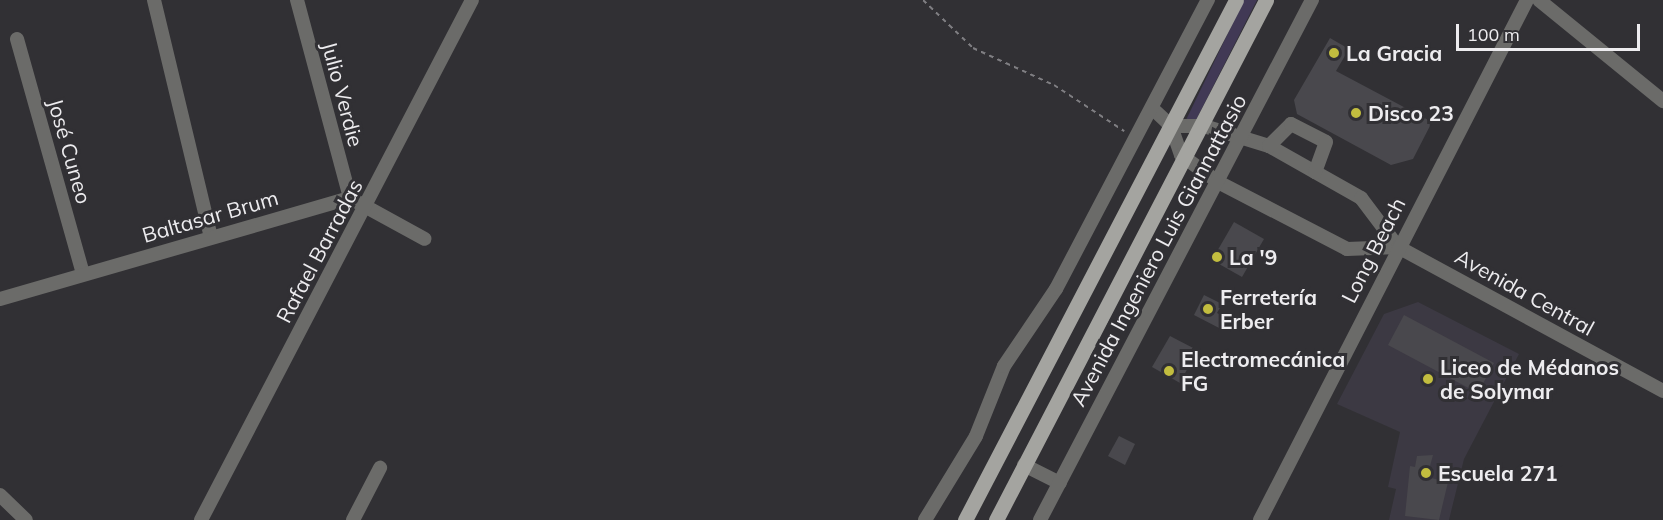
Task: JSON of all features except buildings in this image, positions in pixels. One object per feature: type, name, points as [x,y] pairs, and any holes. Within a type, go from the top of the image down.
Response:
[{"type":"main road","points":[[965,520],[1236,0]]},
{"type":"main road","name":"Avenida Ingeniero Luis Giannattasio","points":[[996,520],[1186,161],[1266,0]]},
{"type":"street","points":[[154,0],[211,237]]},
{"type":"street","name":"Julio Verdie","points":[[297,0],[350,198]]},
{"type":"street","name":"Rafael Barradas","points":[[201,520],[472,0]]},
{"type":"street","points":[[925,520],[976,436],[1004,366],[1056,289],[1153,109],[1208,0]]},
{"type":"street","name":"Avenida Ingeniero Luis Giannattasio","points":[[1040,520],[1312,0]]},
{"type":"street","name":"Long Beach","points":[[1260,520],[1398,247],[1527,0]]},
{"type":"street","points":[[1539,0],[1663,101]]},
{"type":"street","name":"José Cuneo","points":[[17,39],[83,274]]},
{"type":"street","points":[[1153,109],[1171,126],[1176,147],[1186,161],[1218,182],[1347,249],[1398,247],[1376,211],[1269,146],[1243,134],[1204,126],[1171,126]]},
{"type":"street","points":[[1269,146],[1291,124],[1326,142],[1315,172]]},
{"type":"street","points":[[350,198],[425,239]]},
{"type":"street","name":"Baltasar Brum","points":[[0,299],[350,198]]},
{"type":"street","name":"Avenida Central","points":[[1398,247],[1663,391]]},
{"type":"street","points":[[1024,465],[1060,483]]},
{"type":"street","points":[[353,520],[380,468]]},
{"type":"street","points":[[0,495],[26,520]]},
{"type":"path","points":[[923,0],[973,48],[1054,85],[1088,104],[1113,128],[1137,137]]},
{"type":"shaded area","points":[[1244,0],[1257,0],[1195,122],[1185,122]]},
{"type":"shaded area","name":"Liceo de Médanos de Solymar","points":[[1418,302],[1519,354],[1464,459],[1449,520],[1389,520],[1396,489],[1388,487],[1400,432],[1337,404],[1384,314]]},
{"type":"place","name":"La Gracia","points":[[1334,53]]},
{"type":"place","name":"Disco 23","points":[[1356,113]]},
{"type":"place","name":"La '9","points":[[1217,257]]},
{"type":"place","name":"Ferretería Erber","points":[[1208,309]]},
{"type":"place","name":"Electromecánica FG","points":[[1169,371]]},
{"type":"place","name":"Liceo de Médanos de Solymar","points":[[1428,379]]},
{"type":"place","name":"Escuela 271","points":[[1426,473]]}]
